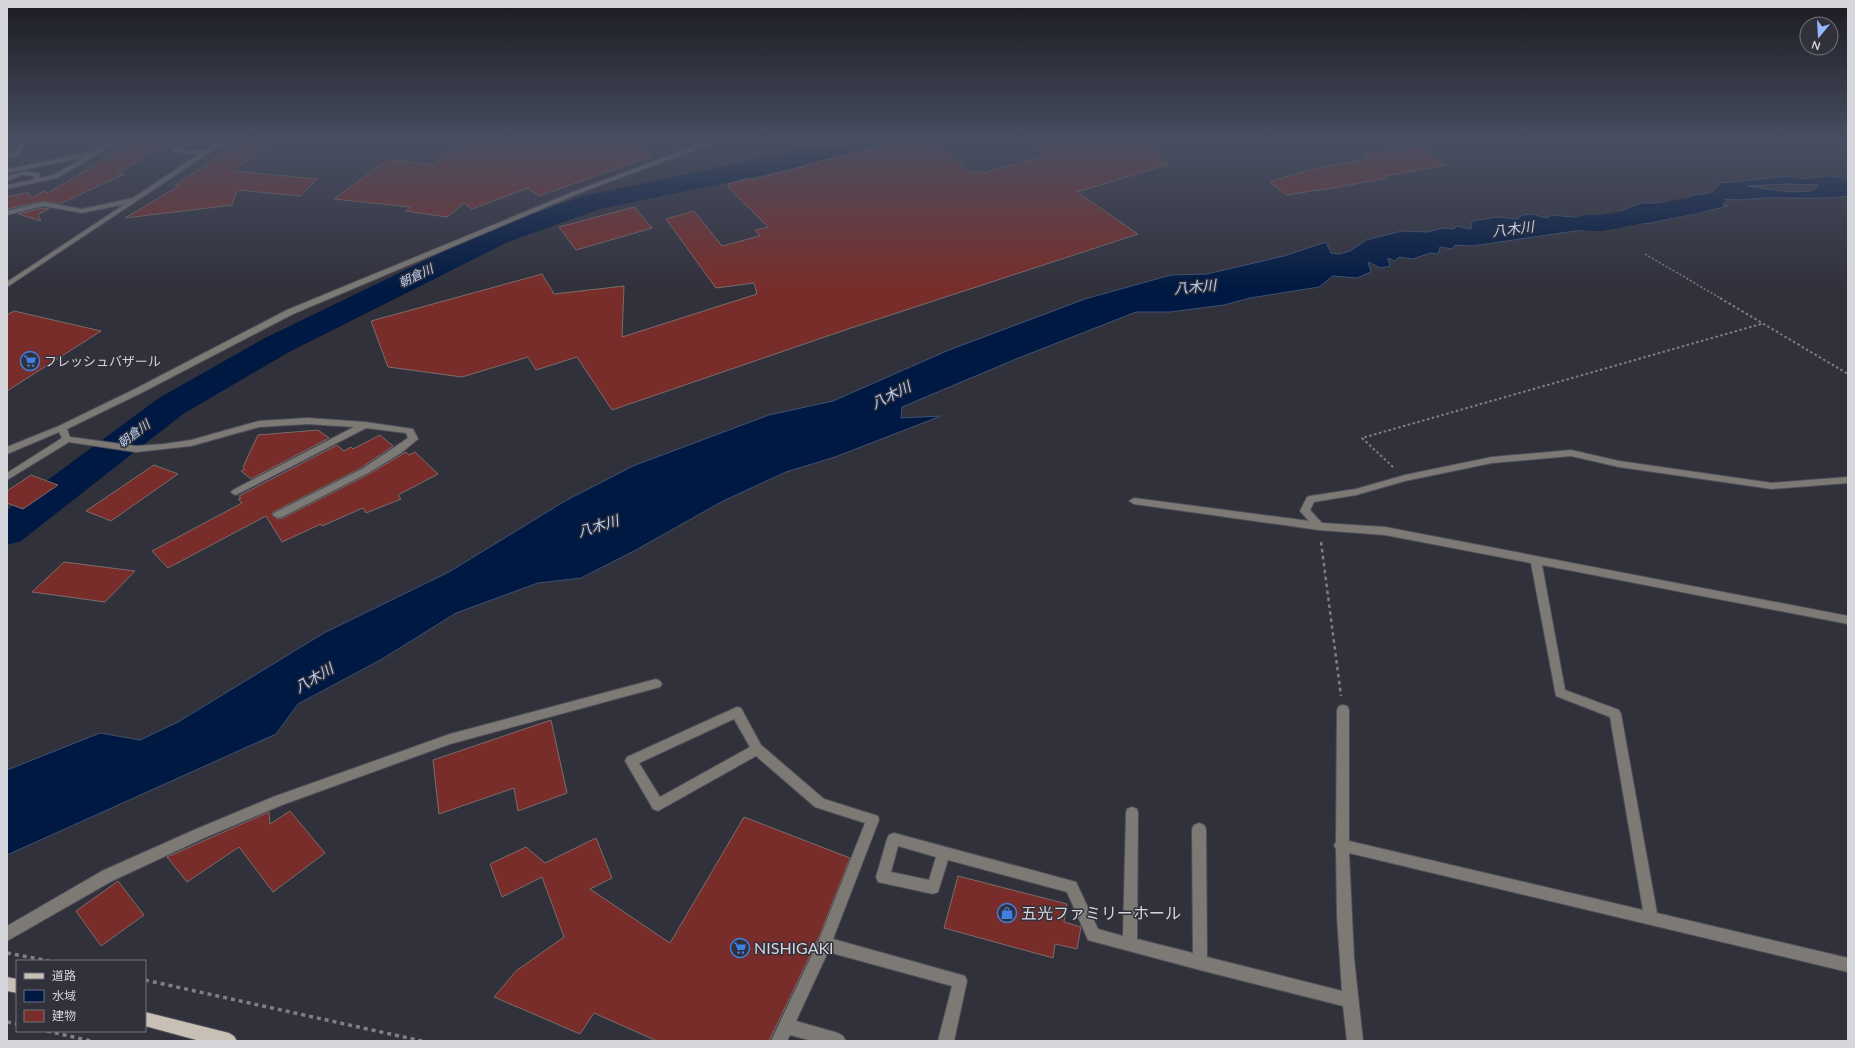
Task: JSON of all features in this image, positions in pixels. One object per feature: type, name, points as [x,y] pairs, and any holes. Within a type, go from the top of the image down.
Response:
[{"type":"main road","points":[[146,1019],[229,1041]]},
{"type":"street","points":[[7,284],[152,190]]},
{"type":"street","points":[[7,451],[62,428],[138,391],[297,309],[583,190]]},
{"type":"street","points":[[7,213],[43,204],[82,211],[139,199]]},
{"type":"street","points":[[7,477],[67,439],[136,449],[190,443],[259,424],[308,421],[365,425],[410,431],[413,439],[402,447],[364,470],[278,515]]},
{"type":"street","points":[[236,492],[365,425]]},
{"type":"street","points":[[62,428],[67,439]]},
{"type":"street","points":[[1319,526],[1305,511],[1310,499],[1356,492],[1405,478],[1492,460],[1571,452],[1619,464],[1772,486],[1848,480]]},
{"type":"street","points":[[1134,501],[1319,526],[1385,531],[1848,620]]},
{"type":"street","points":[[1536,560],[1560,693],[1615,714],[1651,918]]},
{"type":"street","points":[[7,934],[107,876],[199,834],[278,801],[450,739],[656,684]]},
{"type":"street","points":[[1343,710],[1341,845],[1350,1000],[1355,1041]]},
{"type":"street","points":[[757,749],[658,804],[631,761],[736,712],[757,749],[820,803],[873,820],[824,944],[779,1041]]},
{"type":"street","points":[[1130,944],[1132,813]]},
{"type":"street","points":[[1199,829],[1200,962]]},
{"type":"street","points":[[944,853],[934,887],[883,877],[894,839],[1071,887],[1093,936],[1350,1000]]},
{"type":"street","points":[[1341,845],[1848,965]]},
{"type":"street","points":[[824,944],[960,981],[946,1041]]},
{"type":"street","points":[[786,1026],[838,1041]]},
{"type":"path","points":[[1645,254],[1761,324],[1848,374]]},
{"type":"path","points":[[1405,478],[1362,438],[1761,324]]},
{"type":"path","points":[[1319,526],[1343,710]]},
{"type":"path","points":[[7,953],[44,960]]},
{"type":"path","points":[[146,980],[422,1041]]},
{"type":"path","points":[[51,1032],[91,1041]]},
{"type":"water","points":[[1714,190],[1775,190],[1790,192],[1812,190],[1848,190],[1848,196],[1837,197],[1764,198],[1739,200],[1724,199],[1716,204],[1728,206],[1651,223],[1610,226],[1472,246],[1455,245],[1452,249],[1440,247],[1438,254],[1431,253],[1412,259],[1399,257],[1395,261],[1388,258],[1390,266],[1381,268],[1368,262],[1371,272],[1357,278],[1333,276],[1319,287],[1250,298],[1224,305],[1170,312],[1136,312],[1016,359],[902,407],[901,418],[941,416],[835,457],[786,472],[723,501],[634,551],[581,578],[538,583],[456,613],[382,659],[298,704],[276,734],[7,855],[7,770],[100,733],[140,740],[178,722],[324,633],[449,572],[565,501],[633,466],[769,415],[833,401],[949,350],[1085,299],[1171,275],[1207,274],[1284,256],[1326,242],[1331,253],[1339,254],[1350,251],[1366,240],[1402,231],[1428,232],[1443,228],[1454,229],[1456,226],[1471,229],[1472,221],[1498,217],[1517,219],[1523,215],[1532,214],[1546,218],[1552,215],[1574,217],[1582,221],[1601,219],[1641,203],[1680,203],[1693,195],[1712,193]]},
{"type":"building","points":[[53,190],[90,190],[60,204],[43,201],[7,209],[7,197],[29,193],[31,198],[44,191],[48,193]]},
{"type":"building","points":[[172,190],[306,190],[300,196],[237,190],[232,205],[125,218]]},
{"type":"building","points":[[346,190],[523,190],[472,209],[464,203],[447,217],[406,211],[411,207],[334,199]]},
{"type":"building","points":[[531,190],[556,190],[539,196]]},
{"type":"building","points":[[731,190],[1084,190],[1077,192],[1138,234],[848,329],[612,410],[577,357],[536,370],[528,357],[462,377],[388,367],[371,321],[542,274],[554,294],[624,286],[622,337],[757,294],[754,283],[716,288],[666,219],[694,211],[722,246],[760,236],[755,230],[768,227]]},
{"type":"building","points":[[1280,190],[1320,190],[1286,195]]},
{"type":"building","points":[[634,207],[652,228],[576,250],[559,227]]},
{"type":"building","points":[[43,208],[49,209],[38,214],[41,221],[18,214]]},
{"type":"building","name":"フレッシュバザール","points":[[14,311],[101,331],[7,391],[7,315]]},
{"type":"building","points":[[318,430],[329,438],[251,479],[241,471],[245,469],[243,467],[258,435]]},
{"type":"building","points":[[380,435],[393,446],[361,468],[273,512],[272,515],[277,519],[283,518],[369,474],[406,452],[409,455],[415,452],[438,474],[398,495],[401,499],[366,513],[363,508],[322,526],[321,524],[282,542],[266,516],[168,568],[152,551],[242,503],[238,499],[241,498],[239,496],[337,445],[344,451],[351,447],[353,449]]},
{"type":"building","points":[[154,465],[178,474],[111,521],[86,511]]},
{"type":"building","points":[[31,475],[58,485],[23,509],[7,503],[7,491]]},
{"type":"building","points":[[64,562],[135,571],[105,602],[32,592]]},
{"type":"building","points":[[551,720],[567,793],[518,811],[514,788],[439,814],[433,760]]},
{"type":"building","points":[[290,811],[325,853],[273,892],[239,847],[187,882],[167,857],[269,812],[270,824]]},
{"type":"building","points":[[744,817],[850,858],[819,937],[769,1041],[657,1041],[594,1013],[580,1034],[494,997],[516,971],[564,937],[542,877],[502,897],[490,864],[526,847],[545,863],[596,838],[612,878],[590,889],[670,943]]},
{"type":"building","name":"五光ファミリーホール","points":[[958,876],[1067,904],[1064,922],[1081,927],[1077,949],[1055,944],[1053,958],[944,928]]},
{"type":"building","points":[[118,881],[144,915],[101,946],[76,911]]},
{"type":"waterway","name":"朝倉川","points":[[7,531],[171,406],[277,345],[498,236],[593,202],[652,190]]},
{"type":"waterway","name":"八木川","points":[[1587,223],[1602,223],[1693,206],[1711,201]]},
{"type":"place","name":"フレッシュバザール","points":[[30,361]]},
{"type":"place","name":"五光ファミリーホール","points":[[1007,913]]},
{"type":"place","name":"NISHIGAKI","points":[[740,948]]}]
